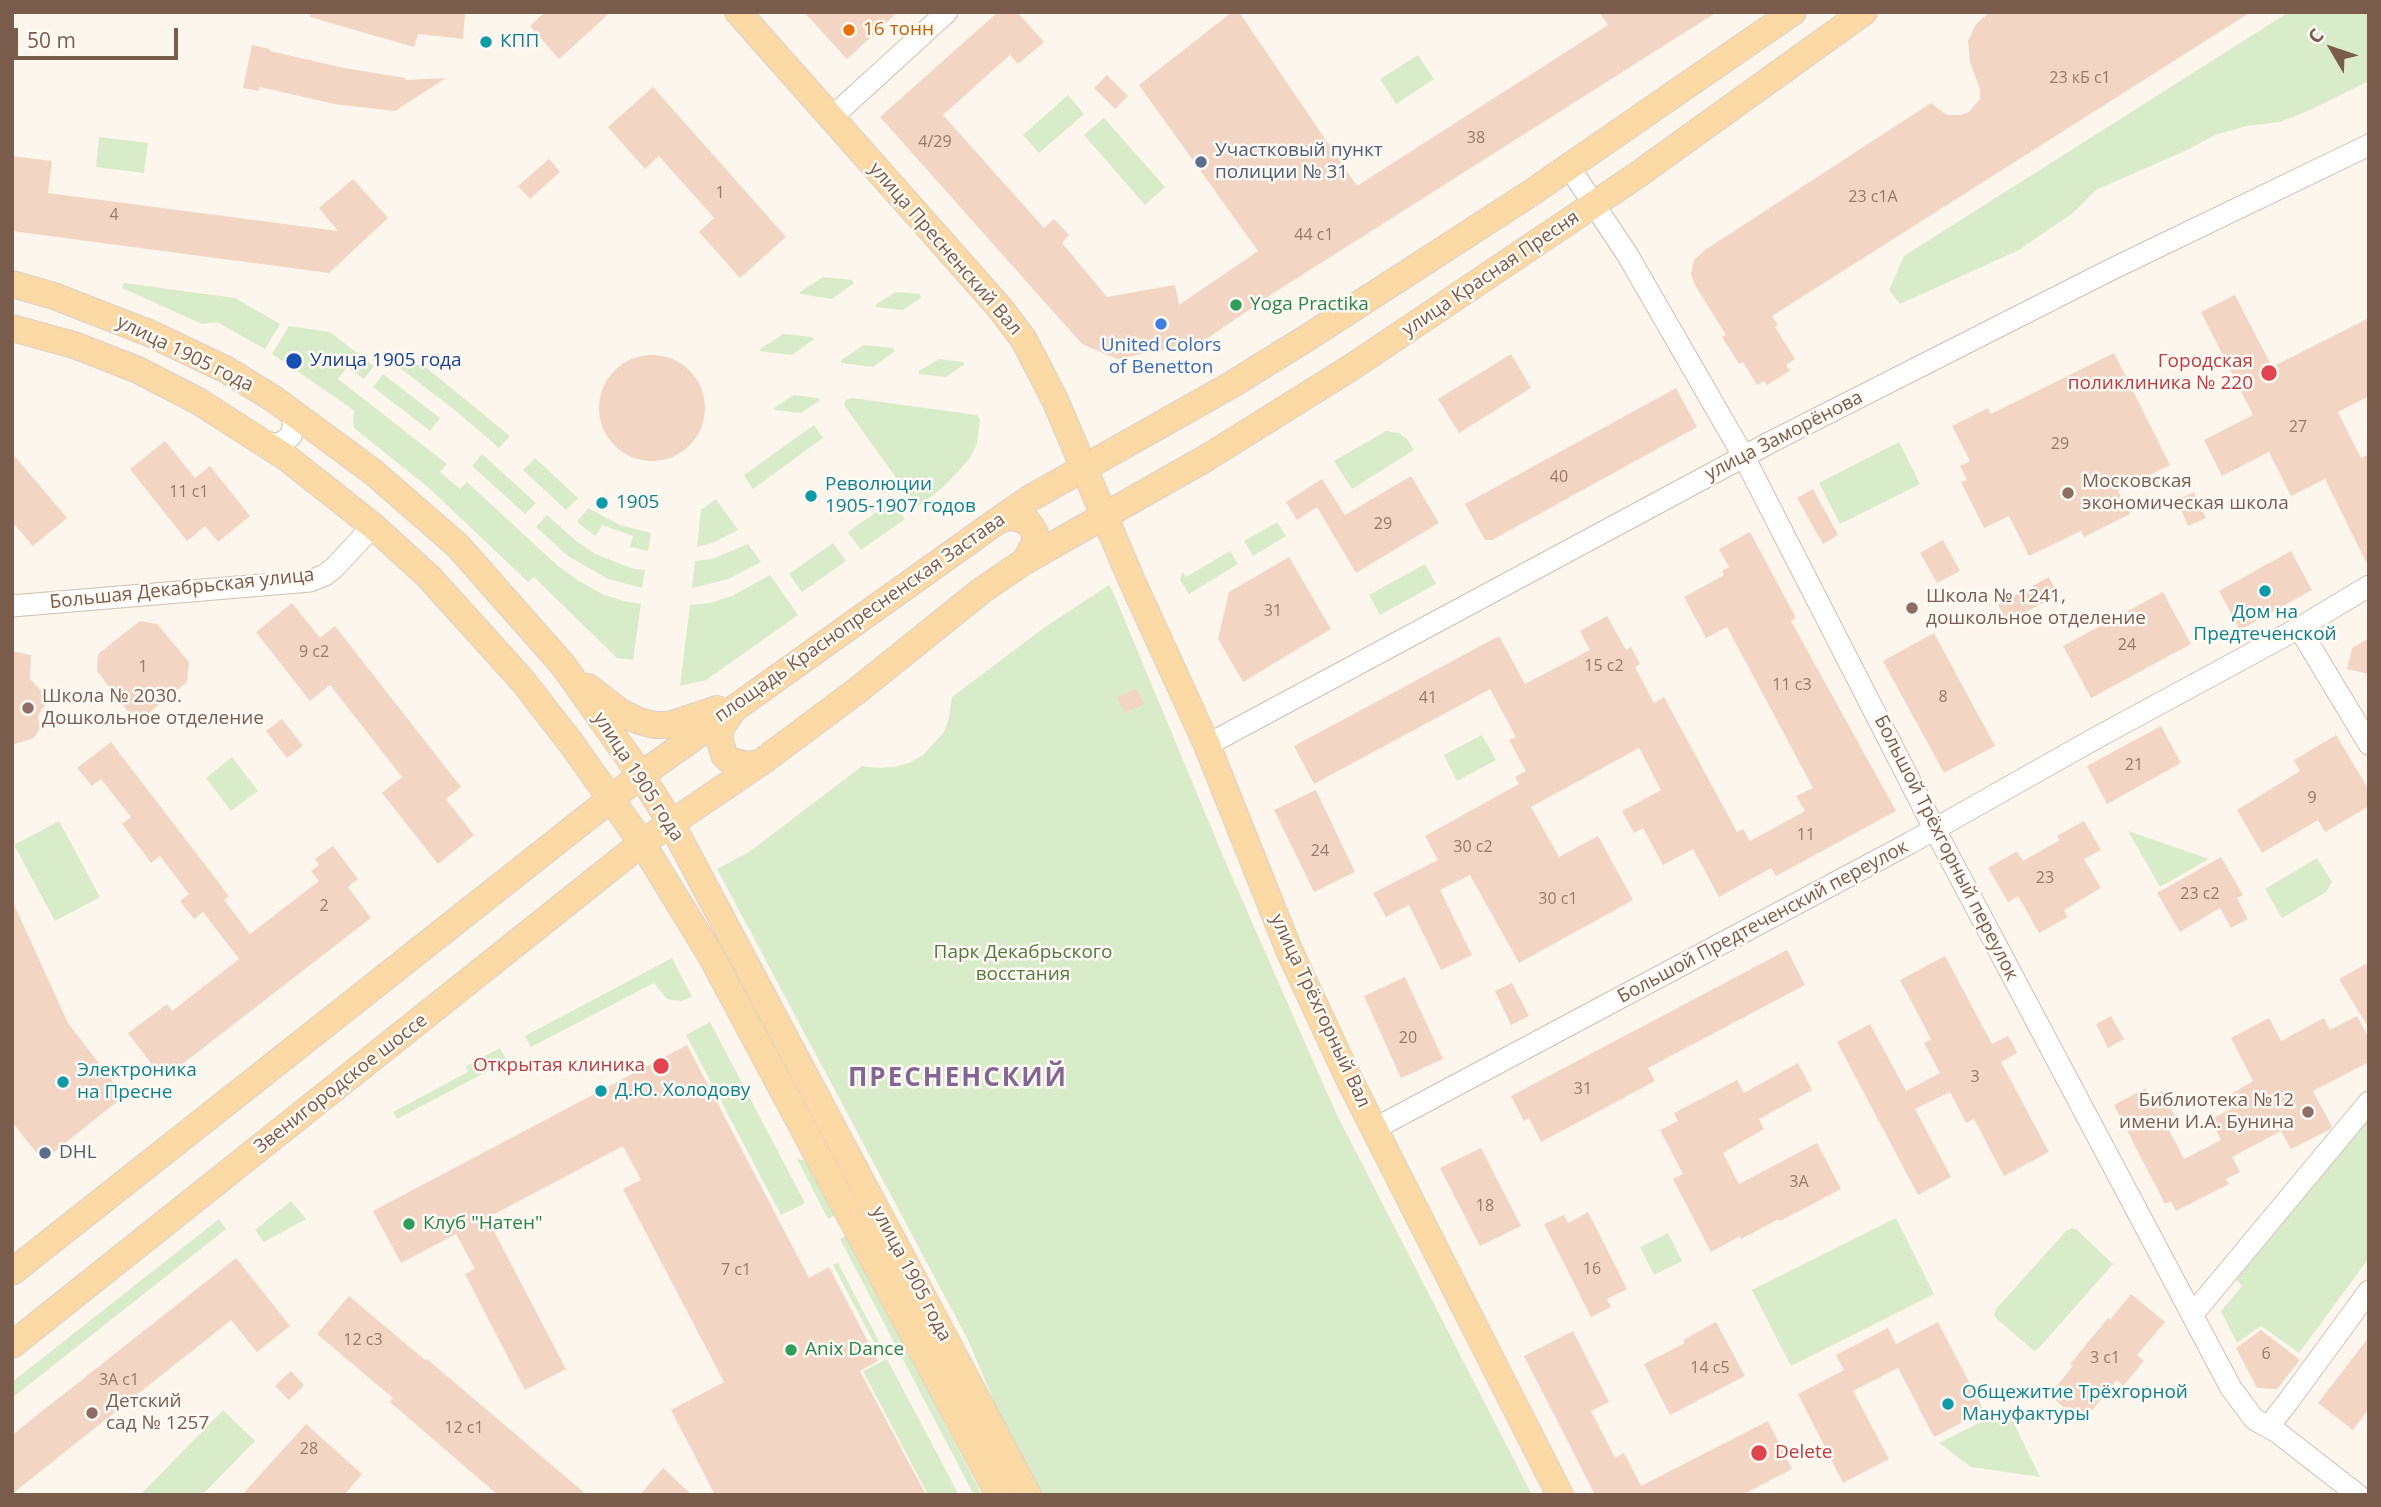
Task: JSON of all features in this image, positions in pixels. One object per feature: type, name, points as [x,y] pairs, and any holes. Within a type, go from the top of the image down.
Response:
[{"type":"main road","name":"улица Пресненский Вал","points":[[738,12],[1000,308],[1024,340],[1055,400],[1104,517]]},
{"type":"main road","points":[[1083,468],[1265,364],[1569,167],[1793,12]]},
{"type":"main road","name":"улица Красная Пресня","points":[[1104,517],[1208,457],[1352,367],[1595,204],[1864,12]]},
{"type":"main road","name":"улица 1905 года","points":[[12,284],[54,296],[149,333],[225,369],[286,407],[373,472],[458,546],[563,665],[641,775],[671,823],[1028,1495]]},
{"type":"main road","name":"улица 1905 года","points":[[12,328],[74,345],[138,370],[198,401],[262,441],[373,526],[428,576],[505,659],[571,743],[673,890],[728,986],[999,1495]]},
{"type":"main road","points":[[348,505],[340,491],[344,476],[358,468],[373,472]]},
{"type":"main road","name":"площадь Краснопресненская Застава","points":[[641,775],[996,522],[1083,468]]},
{"type":"main road","points":[[996,522],[1007,517],[1017,517],[1028,522],[1035,533],[1035,543],[1025,561]]},
{"type":"main road","points":[[671,823],[760,763],[858,690],[981,591],[1025,561],[1104,517]]},
{"type":"main road","name":"улица Трёхгорный Вал","points":[[1104,517],[1207,745],[1289,950],[1374,1129],[1560,1495]]},
{"type":"main road","points":[[563,665],[622,713],[654,725],[669,725],[687,720],[744,700]]},
{"type":"main road","points":[[744,700],[727,715],[722,726],[720,746],[724,755],[736,763],[760,763]]},
{"type":"main road","points":[[12,1272],[641,775]]},
{"type":"main road","name":"Звенигородское шоссе","points":[[12,1345],[642,843],[671,823]]},
{"type":"street","points":[[831,118],[947,12]]},
{"type":"street","name":"улица Заморёнова","points":[[1207,745],[1744,457],[2110,270],[2369,145]]},
{"type":"street","name":"Большой Трёхгорный переулок","points":[[1569,167],[1671,327],[1744,457],[1934,828],[2243,1407],[2254,1419],[2306,1453],[2358,1495]]},
{"type":"street","points":[[262,441],[278,445],[291,436],[294,421],[286,407]]},
{"type":"street","name":"Большая Декабрьская улица","points":[[12,606],[310,580],[325,575],[335,567],[373,526]]},
{"type":"street","name":"Большой Предтеченский переулок","points":[[1374,1129],[1910,843],[2299,628],[2369,586]]},
{"type":"street","points":[[2299,628],[2369,744]]},
{"type":"street","points":[[2192,1315],[2369,1102]]},
{"type":"street","points":[[2268,1427],[2369,1291]]},
{"type":"green space","points":[[2289,12],[2363,12],[2369,15],[2369,81],[2280,122],[2246,126],[2215,135],[2096,190],[2073,213],[2019,250],[1900,304],[1889,290],[1904,256]]},
{"type":"green space","points":[[1418,55],[1434,79],[1396,104],[1380,79]]},
{"type":"green space","points":[[1068,95],[1084,114],[1039,153],[1023,135]]},
{"type":"green space","points":[[1104,118],[1165,187],[1145,205],[1084,135]]},
{"type":"green space","points":[[99,137],[148,143],[144,173],[96,167]]},
{"type":"green space","points":[[823,277],[852,280],[854,283],[832,299],[800,294]]},
{"type":"green space","points":[[124,283],[235,298],[280,324],[265,349],[217,322],[202,324],[122,288]]},
{"type":"green space","points":[[896,292],[920,294],[921,298],[903,310],[876,307],[876,304]]},
{"type":"green space","points":[[289,326],[330,332],[374,366],[364,379],[347,367],[338,379],[447,464],[440,472],[460,489],[467,482],[558,566],[579,581],[602,594],[641,604],[633,660],[617,658],[534,577],[528,582],[429,488],[354,428],[355,411],[272,354]]},
{"type":"green space","points":[[783,334],[814,339],[792,355],[760,351]]},
{"type":"green space","points":[[864,345],[893,348],[895,351],[873,367],[841,363],[841,360]]},
{"type":"green space","points":[[939,359],[965,364],[946,377],[919,374],[919,371]]},
{"type":"green space","points":[[396,365],[423,365],[510,436],[499,448]]},
{"type":"green space","points":[[383,374],[440,418],[430,431],[373,387]]},
{"type":"green space","points":[[794,395],[820,400],[801,413],[774,410]]},
{"type":"green space","points":[[852,398],[977,415],[980,419],[977,444],[970,458],[955,475],[917,507],[844,405],[846,400]]},
{"type":"green space","points":[[814,425],[823,438],[753,489],[744,475]]},
{"type":"green space","points":[[1386,431],[1399,433],[1414,450],[1352,489],[1334,461]]},
{"type":"green space","points":[[1899,442],[1920,484],[1840,524],[1819,483]]},
{"type":"green space","points":[[482,454],[536,503],[525,514],[472,466]]},
{"type":"green space","points":[[535,458],[578,498],[566,510],[523,470]]},
{"type":"green space","points":[[716,499],[738,530],[697,547],[701,510]]},
{"type":"green space","points":[[892,501],[905,519],[861,550],[848,532]]},
{"type":"green space","points":[[588,508],[620,525],[651,533],[648,551],[630,547],[633,536],[602,525],[596,536],[587,530],[577,522]]},
{"type":"green space","points":[[547,515],[595,554],[634,569],[645,570],[642,588],[608,579],[568,556],[536,527]]},
{"type":"green space","points":[[1277,522],[1286,536],[1253,556],[1244,541]]},
{"type":"green space","points":[[833,543],[846,561],[802,592],[789,574]]},
{"type":"green space","points":[[748,544],[761,562],[728,579],[692,588],[695,561],[712,559]]},
{"type":"green space","points":[[1230,551],[1238,564],[1189,594],[1180,580],[1182,573],[1186,577]]},
{"type":"green space","points":[[1425,564],[1436,584],[1380,615],[1369,595]]},
{"type":"green space","points":[[770,575],[798,615],[706,680],[680,686],[690,605],[710,603],[732,596]]},
{"type":"green space","name":"Парк Декабрьского восстания","points":[[1109,585],[1226,863],[1336,1113],[1532,1495],[1040,1495],[1009,1437],[968,1340],[717,869],[749,852],[862,766],[894,767],[923,755],[944,732],[952,697],[1045,627]]},
{"type":"green space","points":[[1482,735],[1496,760],[1457,781],[1444,755]]},
{"type":"green space","points":[[232,757],[258,791],[231,811],[206,778]]},
{"type":"green space","points":[[59,821],[100,897],[55,921],[14,845]]},
{"type":"green space","points":[[2128,831],[2209,859],[2160,887]]},
{"type":"green space","points":[[2317,858],[2332,882],[2326,892],[2282,918],[2265,889]]},
{"type":"green space","points":[[672,958],[692,997],[681,1001],[667,999],[654,983],[531,1047],[525,1036]]},
{"type":"green space","points":[[710,1022],[805,1203],[781,1215],[686,1035]]},
{"type":"green space","points":[[500,1048],[507,1061],[397,1119],[393,1112],[468,1072],[466,1066]]},
{"type":"green space","points":[[2369,1119],[2369,1258],[2299,1353],[2261,1326],[2237,1343],[2221,1311],[2242,1286],[2236,1280]]},
{"type":"green space","points":[[797,1159],[807,1161],[835,1215],[828,1219]]},
{"type":"green space","points":[[291,1201],[306,1219],[264,1242],[255,1230]]},
{"type":"green space","points":[[1896,1218],[1934,1294],[1791,1366],[1752,1290]]},
{"type":"green space","points":[[219,1219],[226,1229],[12,1398],[12,1382]]},
{"type":"green space","points":[[2072,1228],[2113,1264],[2034,1351],[1994,1315],[1996,1309],[2066,1231]]},
{"type":"green space","points":[[1668,1233],[1682,1261],[1654,1275],[1640,1247]]},
{"type":"green space","points":[[847,1235],[982,1495],[974,1495],[840,1239]]},
{"type":"green space","points":[[838,1263],[883,1349],[879,1352],[833,1265]]},
{"type":"green space","points":[[887,1359],[959,1495],[928,1495],[863,1371]]},
{"type":"green space","points":[[2007,1409],[2040,1477],[1971,1467],[1939,1443]]},
{"type":"green space","points":[[223,1410],[255,1441],[202,1495],[140,1495]]},
{"type":"building","points":[[311,12],[465,14],[463,39],[418,34],[414,47],[310,17]]},
{"type":"building","points":[[545,12],[611,12],[559,59],[530,26]]},
{"type":"building","name":"16 тонн","points":[[804,12],[898,12],[847,59]]},
{"type":"building","points":[[998,12],[1017,12],[1044,42],[1018,64],[1010,55],[943,115],[1044,228],[1054,219],[1069,235],[1062,243],[1107,297],[1175,285],[1179,305],[1258,251],[1139,85],[1232,12],[1239,12],[1357,186],[1608,25],[1599,12],[1717,12],[1272,294],[1202,342],[1117,359],[1082,344],[880,117]]},
{"type":"building","points":[[1990,12],[2251,12],[1772,316],[1778,325],[1775,327],[1795,359],[1786,365],[1790,371],[1767,385],[1764,381],[1757,385],[1743,362],[1739,364],[1722,337],[1726,335],[1695,285],[1691,274],[1694,260],[1705,250],[1931,103],[1947,115],[1969,112],[1980,99],[1980,89],[1970,62],[1968,41],[1976,24]]},
{"type":"building","points":[[252,45],[405,80],[446,78],[395,111],[334,104],[260,87],[259,91],[243,88]]},
{"type":"building","points":[[1107,75],[1128,96],[1115,109],[1094,88]]},
{"type":"building","points":[[653,87],[786,237],[740,278],[699,232],[714,218],[659,156],[645,169],[608,127]]},
{"type":"building","points":[[12,156],[52,161],[48,193],[338,231],[319,208],[353,179],[388,218],[329,273],[12,231]]},
{"type":"building","points":[[549,159],[560,172],[530,199],[518,186]]},
{"type":"building","points":[[2235,295],[2272,367],[2369,318],[2369,396],[2338,412],[2361,458],[2369,454],[2369,568],[2325,479],[2291,496],[2269,452],[2222,476],[2204,440],[2253,415],[2201,312]]},
{"type":"building","points":[[2114,353],[2170,465],[2118,491],[2130,514],[2084,537],[2081,531],[2029,556],[2009,516],[1984,528],[1961,482],[1967,480],[1960,466],[1970,461],[1952,426],[1988,408],[1991,414]]},
{"type":"building","points":[[1511,354],[1531,388],[1459,433],[1438,399]]},
{"type":"building","points":[[652,355],[672,359],[690,370],[701,388],[705,408],[701,428],[690,446],[672,457],[652,461],[632,457],[614,446],[603,428],[599,408],[603,388],[614,370],[632,359]]},
{"type":"building","points":[[1676,388],[1697,427],[1492,540],[1485,540],[1465,504]]},
{"type":"building","points":[[165,441],[195,478],[210,466],[250,516],[218,542],[205,526],[187,541],[130,469]]},
{"type":"building","points":[[12,453],[67,518],[33,546],[12,522]]},
{"type":"building","points":[[1411,476],[1439,523],[1356,573],[1317,507],[1297,520],[1286,502],[1322,479],[1345,515]]},
{"type":"building","points":[[1813,489],[1838,535],[1823,544],[1797,498]]},
{"type":"building","points":[[2194,492],[2206,518],[2188,526],[2177,500]]},
{"type":"building","points":[[1750,532],[1796,618],[1791,621],[1896,811],[1776,876],[1771,868],[1719,897],[1693,849],[1663,865],[1643,828],[1634,833],[1622,811],[1661,790],[1639,748],[1531,807],[1559,857],[1598,836],[1633,900],[1519,963],[1470,875],[1440,890],[1472,955],[1441,970],[1409,905],[1386,917],[1373,893],[1438,860],[1425,836],[1519,784],[1515,777],[1526,771],[1509,740],[1516,737],[1490,689],[1314,784],[1294,746],[1499,636],[1525,684],[1590,650],[1580,631],[1607,616],[1626,650],[1631,647],[1640,664],[1635,667],[1654,703],[1664,697],[1737,832],[1743,829],[1750,841],[1805,811],[1796,796],[1813,788],[1727,627],[1706,638],[1684,597],[1724,575],[1722,571],[1729,567],[1719,549]]},
{"type":"building","points":[[1943,540],[1960,571],[1937,583],[1920,553]]},
{"type":"building","name":"Дом на Предтеченской","points":[[2291,551],[2312,590],[2240,630],[2219,591]]},
{"type":"building","points":[[1289,557],[1331,629],[1243,682],[1218,639],[1229,592]]},
{"type":"building","points":[[2049,577],[2058,595],[2007,622],[1998,605]]},
{"type":"building","points":[[2163,592],[2191,644],[2091,698],[2063,646]]},
{"type":"building","points":[[292,603],[320,638],[335,626],[461,787],[446,799],[474,835],[438,864],[382,793],[402,777],[330,685],[310,701],[256,632]]},
{"type":"building","points":[[140,621],[157,624],[189,662],[187,682],[148,714],[129,713],[97,671],[98,654]]},
{"type":"building","points":[[1934,633],[1995,746],[1944,773],[1883,661]]},
{"type":"building","points":[[2369,638],[2369,674],[2347,669],[2352,648]]},
{"type":"building","name":"Школа № 2030. Дошкольное отделение","points":[[12,651],[31,655],[30,679],[49,699],[38,716],[40,728],[34,738],[12,745]]},
{"type":"building","points":[[1137,689],[1144,704],[1124,713],[1117,697]]},
{"type":"building","points":[[282,719],[303,746],[287,758],[266,731]]},
{"type":"building","points":[[2161,726],[2181,763],[2107,804],[2087,766]]},
{"type":"building","points":[[2336,735],[2369,790],[2369,806],[2325,832],[2318,820],[2262,853],[2237,810],[2300,771],[2294,760]]},
{"type":"building","points":[[111,742],[229,896],[224,900],[250,934],[319,881],[311,871],[319,865],[315,859],[333,846],[358,879],[348,887],[371,918],[163,1079],[128,1033],[167,1004],[172,1011],[239,959],[203,912],[194,919],[180,901],[189,894],[160,856],[151,863],[122,824],[131,817],[101,779],[92,786],[77,768]]},
{"type":"building","points":[[1316,790],[1355,872],[1314,892],[1274,810]]},
{"type":"building","points":[[2084,821],[2101,850],[2084,859],[2101,888],[2064,910],[2068,917],[2039,933],[2018,896],[2008,902],[1988,868],[2017,851],[2023,861],[2060,840],[2057,836]]},
{"type":"building","points":[[2221,857],[2243,895],[2237,898],[2248,919],[2231,928],[2220,908],[2180,932],[2157,893]]},
{"type":"building","name":"Электроника на Пресне","points":[[12,900],[68,1023],[124,1096],[43,1161],[12,1122]]},
{"type":"building","points":[[1787,950],[1805,985],[1648,1068],[1655,1081],[1541,1142],[1529,1118],[1524,1121],[1511,1096]]},
{"type":"building","points":[[1945,956],[1992,1044],[2008,1036],[2013,1044],[2017,1053],[2001,1062],[2049,1152],[2004,1176],[1974,1119],[1966,1123],[1950,1092],[1915,1109],[1951,1177],[1918,1195],[1837,1042],[1870,1024],[1906,1091],[1940,1073],[1924,1043],[1931,1039],[1900,980]]},
{"type":"building","points":[[2369,962],[2369,1029],[2339,979]]},
{"type":"building","points":[[1405,977],[1443,1059],[1401,1078],[1364,996]]},
{"type":"building","points":[[1512,983],[1529,1016],[1511,1025],[1495,991]]},
{"type":"building","points":[[2111,1016],[2124,1039],[2108,1048],[2096,1024]]},
{"type":"building","points":[[2357,1016],[2369,1038],[2369,1062],[2313,1091],[2332,1127],[2329,1130],[2291,1149],[2281,1131],[2232,1157],[2240,1172],[2226,1179],[2229,1184],[2176,1211],[2171,1201],[2165,1204],[2114,1105],[2146,1088],[2150,1097],[2162,1091],[2179,1124],[2169,1130],[2184,1159],[2221,1140],[2211,1119],[2237,1106],[2231,1094],[2253,1081],[2231,1038],[2269,1018],[2281,1041],[2324,1018],[2330,1030]]},
{"type":"building","points":[[687,1045],[809,1278],[829,1267],[878,1361],[860,1371],[926,1495],[715,1495],[671,1410],[724,1382],[623,1189],[641,1180],[623,1146],[487,1218],[566,1369],[525,1390],[465,1274],[475,1269],[456,1234],[401,1263],[373,1211]]},
{"type":"building","points":[[1798,1063],[1812,1090],[1759,1119],[1764,1129],[1723,1153],[1739,1184],[1817,1143],[1841,1189],[1780,1221],[1779,1219],[1741,1239],[1740,1236],[1711,1252],[1673,1179],[1683,1174],[1660,1130],[1678,1121],[1674,1113],[1737,1080],[1744,1093]]},
{"type":"building","points":[[1481,1148],[1521,1226],[1480,1246],[1440,1168]]},
{"type":"building","points":[[1588,1212],[1627,1289],[1607,1299],[1611,1307],[1591,1317],[1544,1224],[1564,1215],[1568,1223]]},
{"type":"building","points":[[236,1258],[290,1326],[257,1352],[231,1320],[12,1494],[12,1435]]},
{"type":"building","points":[[2131,1294],[2165,1322],[2137,1355],[2144,1361],[2123,1386],[2117,1380],[2082,1422],[2049,1395],[2073,1366],[2070,1364]]},
{"type":"building","points":[[349,1296],[587,1495],[498,1495],[390,1402],[393,1398],[317,1334]]},
{"type":"building","points":[[1716,1322],[1745,1376],[1670,1415],[1644,1364],[1685,1343],[1683,1340]]},
{"type":"building","name":"Общежитие Трёхгорной Мануфактуры","points":[[1938,1322],[1984,1411],[1934,1437],[1898,1368],[1853,1391],[1889,1459],[1843,1483],[1798,1394],[1844,1370],[1836,1355],[1888,1328],[1896,1344]]},
{"type":"building","points":[[2261,1330],[2300,1360],[2277,1389],[2257,1388],[2236,1348]]},
{"type":"building","points":[[1573,1331],[1609,1402],[1591,1411],[1615,1458],[1624,1453],[1641,1486],[1768,1421],[1792,1469],[1742,1495],[1595,1495],[1524,1356]]},
{"type":"building","points":[[2369,1337],[2369,1409],[2353,1430],[2318,1403]]},
{"type":"building","points":[[291,1371],[304,1385],[289,1400],[275,1386]]},
{"type":"building","points":[[306,1424],[362,1474],[344,1495],[242,1495]]},
{"type":"building","points":[[663,1468],[692,1495],[640,1495]]},
{"type":"place","name":"16 тонн","points":[[849,30]]},
{"type":"place","name":"КПП","points":[[486,42]]},
{"type":"place","name":"Участковый пункт полиции № 31","points":[[1201,162]]},
{"type":"place","name":"Yoga Practika","points":[[1236,305]]},
{"type":"place","name":"United Colors of Benetton","points":[[1161,324]]},
{"type":"place","name":"Улица 1905 года","points":[[294,361]]},
{"type":"place","name":"Городская поликлиника № 220","points":[[2269,373]]},
{"type":"place","name":"Московская экономическая школа","points":[[2068,493]]},
{"type":"place","name":"Революции 1905-1907 годов","points":[[811,496]]},
{"type":"place","name":"1905","points":[[602,503]]},
{"type":"place","name":"Дом на Предтеченской","points":[[2265,591]]},
{"type":"place","name":"Школа № 1241, дошкольное отделение","points":[[1912,608]]},
{"type":"place","name":"Школа № 2030. Дошкольное отделение","points":[[28,708]]},
{"type":"place","name":"Открытая клиника","points":[[661,1066]]},
{"type":"place","name":"Электроника на Пресне","points":[[63,1082]]},
{"type":"place","name":"Д.Ю. Холодову","points":[[601,1091]]},
{"type":"place","name":"Библиотека №12 имени И.А. Бунина","points":[[2308,1112]]},
{"type":"place","name":"DHL","points":[[45,1153]]},
{"type":"place","name":"Клуб \"Натен\"","points":[[409,1224]]},
{"type":"place","name":"Anix Dance","points":[[791,1350]]},
{"type":"place","name":"Общежитие Трёхгорной Мануфактуры","points":[[1948,1404]]},
{"type":"place","name":"Детский сад № 1257","points":[[92,1413]]},
{"type":"place","name":"Delete","points":[[1759,1453]]},
{"type":"district","name":"ПРЕСНЕНСКИЙ","points":[[958,1079]]}]
